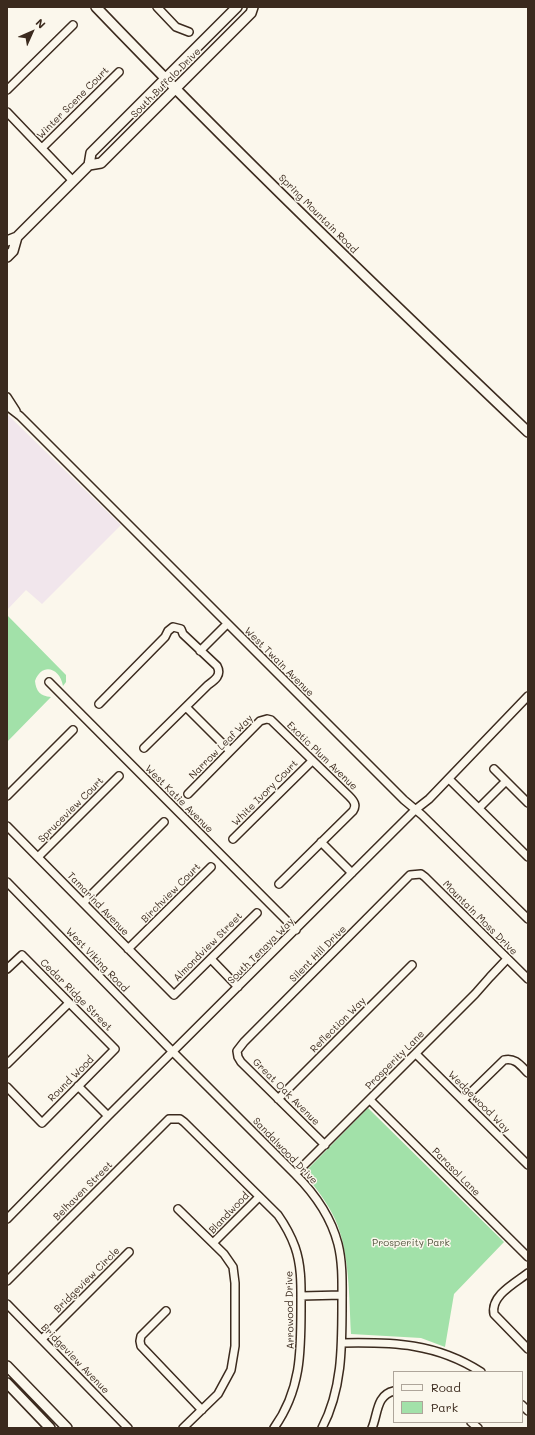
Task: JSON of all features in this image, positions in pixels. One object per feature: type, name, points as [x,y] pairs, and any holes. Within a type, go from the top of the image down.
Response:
[{"type":"main road","name":"South Buffalo Drive","points":[[7,257],[13,251],[17,238],[89,165],[91,153],[237,7]]},
{"type":"main road","name":"South Buffalo Drive","points":[[89,165],[101,163],[251,14],[253,7]]},
{"type":"main road","name":"Spring Mountain Road","points":[[100,8],[175,89],[378,288],[528,432]]},
{"type":"main road","name":"South Buffalo Drive","points":[[7,241],[17,238]]},
{"type":"main road","points":[[7,1366],[67,1428]]},
{"type":"main road","points":[[7,1383],[50,1428]]},
{"type":"street","points":[[157,7],[176,27],[189,32]]},
{"type":"street","points":[[7,90],[73,25]]},
{"type":"street","name":"Winter Scene Court","points":[[42,148],[119,72]]},
{"type":"street","points":[[7,112],[73,181]]},
{"type":"street","name":"West Twain Avenue","points":[[7,397],[20,416]]},
{"type":"street","name":"West Twain Avenue","points":[[7,406],[20,416],[121,516],[404,800],[528,919]]},
{"type":"street","points":[[200,651],[227,624]]},
{"type":"street","points":[[99,704],[165,637],[168,631],[173,627],[181,629],[183,634],[214,663],[219,670],[216,678],[144,748]]},
{"type":"street","name":"West Katie Avenue","points":[[49,682],[296,930]]},
{"type":"street","name":"South Tenaya Way","points":[[7,1219],[108,1116],[415,810],[429,799],[528,696]]},
{"type":"street","points":[[186,706],[230,751]]},
{"type":"street","name":"Narrow Leaf Way","points":[[188,794],[260,721],[267,719],[271,720]]},
{"type":"street","name":"Exotic Plum Avenue","points":[[271,720],[354,802],[355,808],[321,842]]},
{"type":"street","points":[[7,796],[73,730]]},
{"type":"street","name":"White Ivory Court","points":[[234,839],[312,761]]},
{"type":"street","points":[[494,769],[528,802]]},
{"type":"street","name":"Spruceview Court","points":[[38,857],[119,776]]},
{"type":"street","points":[[448,779],[528,857]]},
{"type":"street","points":[[479,808],[506,781]]},
{"type":"street","points":[[83,903],[164,822]]},
{"type":"street","name":"Tamarind Avenue","points":[[7,826],[174,995]]},
{"type":"street","points":[[279,884],[321,842],[352,873]]},
{"type":"street","name":"Birchview Court","points":[[128,949],[211,867]]},
{"type":"street","name":"Mountain Moss Drive","points":[[416,874],[421,874],[528,979]]},
{"type":"street","name":"Silent Hill Drive","points":[[237,1052],[249,1037],[410,875],[416,874]]},
{"type":"street","name":"West Viking Road","points":[[7,882],[173,1052]]},
{"type":"street","name":"Almondview Street","points":[[174,995],[256,913]]},
{"type":"street","name":"Cedar Ridge Street","points":[[7,970],[22,955],[115,1049]]},
{"type":"street","points":[[211,959],[238,987]]},
{"type":"street","name":"Prosperity Lane","points":[[296,1174],[476,994],[507,959]]},
{"type":"street","name":"Reflection Way","points":[[278,1099],[412,965]]},
{"type":"street","points":[[7,1064],[69,1003]]},
{"type":"street","name":"Round Wood","points":[[7,1087],[42,1122],[115,1049]]},
{"type":"street","name":"Sandalwood Drive","points":[[173,1052],[296,1174],[320,1204],[330,1223],[338,1244],[341,1269],[342,1343],[340,1369],[335,1394],[327,1419],[322,1428]]},
{"type":"street","name":"Great Oak Avenue","points":[[237,1052],[241,1062],[325,1145]]},
{"type":"street","name":"Wedgewood Way","points":[[416,1054],[528,1165]]},
{"type":"street","points":[[463,1100],[499,1063],[504,1060],[514,1060],[528,1073]]},
{"type":"street","points":[[78,1086],[108,1116]]},
{"type":"street","name":"Parasol Lane","points":[[370,1100],[528,1257]]},
{"type":"street","name":"Arrowood Drive","points":[[174,1118],[180,1119],[184,1122],[278,1215],[294,1244],[301,1273],[301,1348],[298,1373],[286,1408],[274,1428]]},
{"type":"street","name":"Belhaven Street","points":[[7,1281],[169,1119],[174,1118]]},
{"type":"street","name":"Blandwood","points":[[213,1243],[259,1197]]},
{"type":"street","points":[[178,1209],[224,1254],[233,1271],[235,1282],[235,1346],[232,1366],[224,1386],[218,1394],[183,1428]]},
{"type":"street","name":"Bridgeview Circle","points":[[42,1339],[129,1252]]},
{"type":"street","points":[[528,1273],[497,1299],[493,1309],[494,1314],[528,1349]]},
{"type":"street","points":[[301,1296],[342,1295]]},
{"type":"street","name":"Bridgeview Avenue","points":[[7,1304],[128,1428]]},
{"type":"street","points":[[166,1311],[142,1336],[140,1341],[141,1346],[144,1351],[202,1410]]},
{"type":"street","points":[[342,1343],[385,1342],[414,1346],[460,1360],[479,1371]]},
{"type":"street","points":[[372,1428],[380,1401],[391,1392]]},
{"type":"shaded area","points":[[7,414],[121,525],[42,604],[26,590],[7,610]]},
{"type":"green space","points":[[7,615],[66,675],[66,682],[63,686],[55,671],[46,669],[38,675],[35,681],[36,688],[41,694],[51,697],[7,742]]},
{"type":"green space","name":"Prosperity Park","points":[[368,1108],[504,1242],[454,1294],[445,1347],[421,1338],[351,1334],[348,1276],[344,1246],[340,1232],[328,1207],[304,1173]]}]
